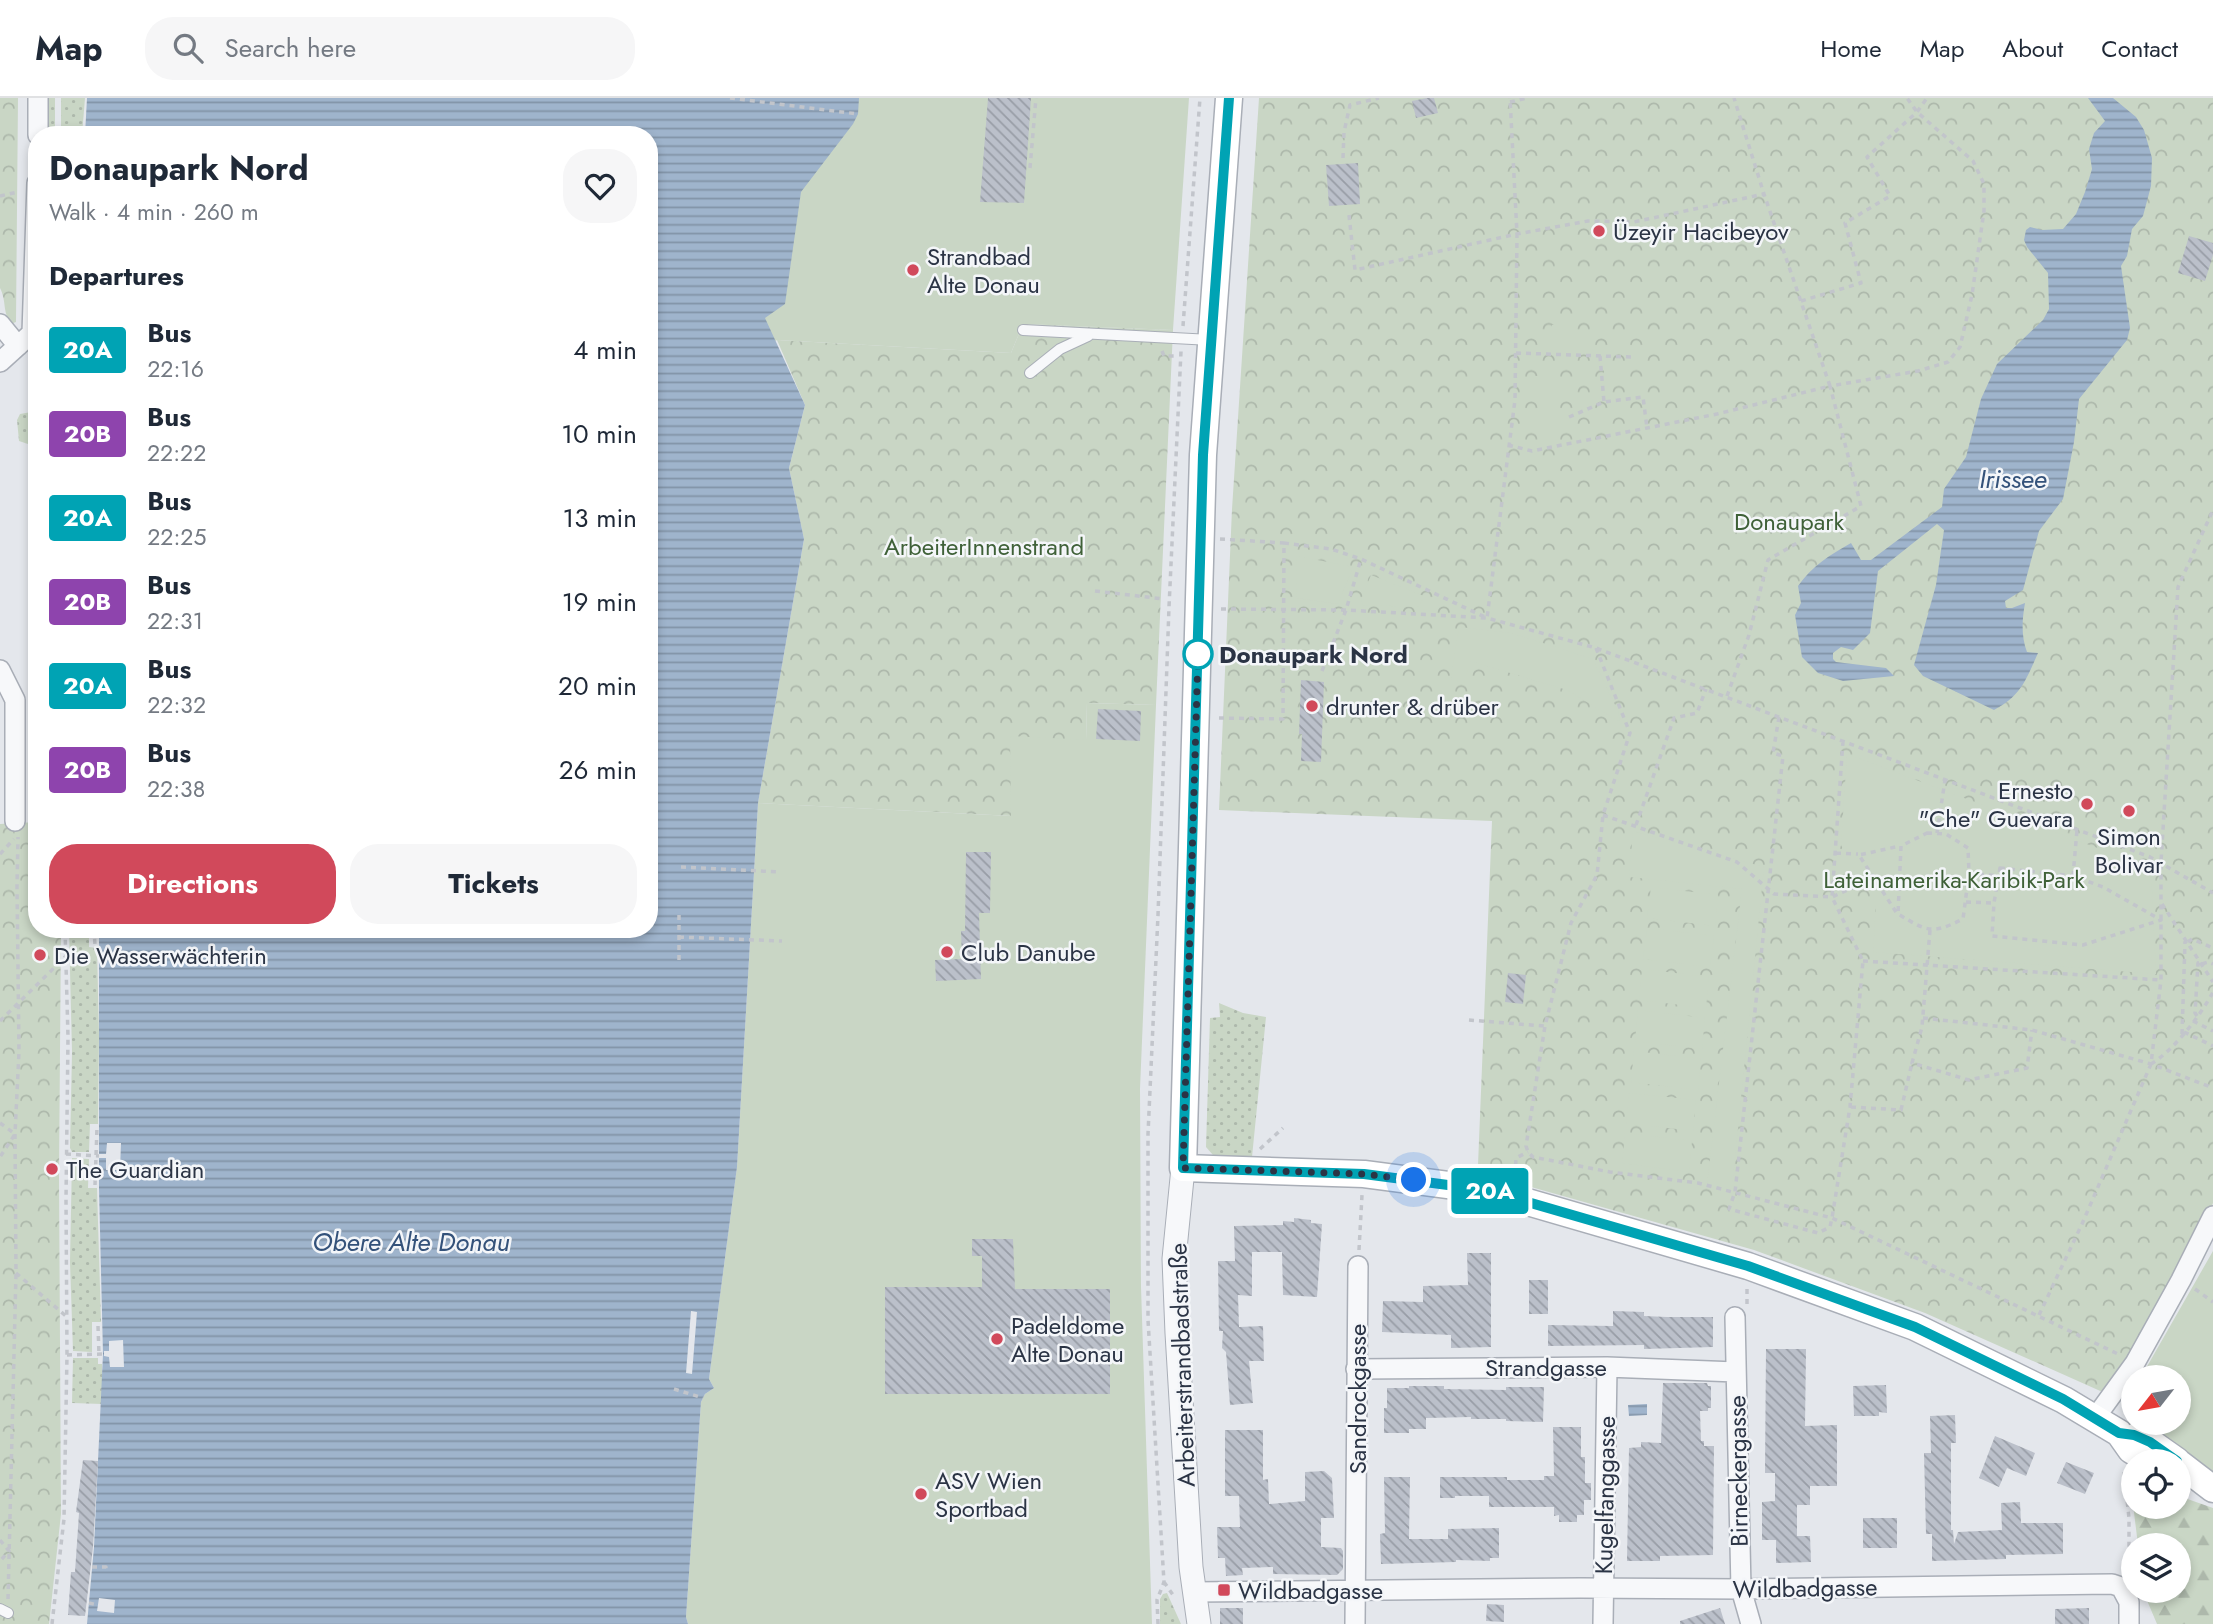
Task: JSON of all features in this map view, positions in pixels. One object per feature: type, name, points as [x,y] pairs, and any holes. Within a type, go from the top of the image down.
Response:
[{"type":"main road","name":"Arbeiterstrandbadstraße","points":[[1183,1168],[1203,455],[1229,98]]},
{"type":"main road","points":[[1183,1168],[1364,1174],[1486,1190],[1514,1198],[1748,1266],[1915,1327],[2063,1399],[2119,1433],[2134,1435],[2160,1449]]},
{"type":"main road","points":[[2119,1433],[2130,1449]]},
{"type":"main road","points":[[2191,1473],[2213,1492]]},
{"type":"main road","points":[[2191,1484],[2213,1492]]},
{"type":"street","points":[[38,98],[38,126]]},
{"type":"street","points":[[0,324],[18,345]]},
{"type":"street","points":[[0,362],[28,336]]},
{"type":"street","points":[[0,670],[15,700],[16,828]]},
{"type":"street","name":"Arbeiterstrandbadstraße","points":[[1183,1168],[1175,1272],[1177,1333],[1194,1592],[1199,1624]]},
{"type":"street","points":[[2095,1419],[2135,1363],[2213,1216]]},
{"type":"street","name":"Sandrockgasse","points":[[1355,1624],[1358,1266]]},
{"type":"street","name":"Birneckergasse","points":[[1735,1317],[1741,1589],[1751,1624]]},
{"type":"street","name":"Strandgasse","points":[[1356,1369],[1607,1367],[1736,1372]]},
{"type":"street","name":"Kugelfanggasse","points":[[1603,1624],[1607,1367]]},
{"type":"street","name":"Wildbadgasse","points":[[1194,1592],[2112,1584],[2121,1587]]},
{"type":"street","points":[[2129,1603],[2129,1624]]},
{"type":"lane","points":[[1023,331],[1211,340]]},
{"type":"lane","points":[[1030,373],[1060,349],[1091,335]]},
{"type":"path","points":[[730,98],[858,114]]},
{"type":"path","points":[[1030,168],[1036,98]]},
{"type":"path","points":[[1158,1624],[1157,1600],[1164,1582],[1148,1320],[1148,1134],[1182,340],[1200,98]]},
{"type":"path","points":[[1343,158],[1344,132],[1350,105],[1379,98]]},
{"type":"path","points":[[1487,618],[1515,400],[1517,234],[1510,100],[1527,98]]},
{"type":"path","points":[[1727,697],[1749,635],[1768,561],[1861,506],[1830,386],[1734,98]]},
{"type":"path","points":[[1508,445],[1532,451],[1830,386],[1918,371],[1948,362],[1960,347],[1972,295],[1984,211],[1984,184],[1973,162],[1917,111],[1907,98]]},
{"type":"path","points":[[1801,301],[1861,283],[1844,223],[1890,196],[1867,157],[1917,111],[1927,98]]},
{"type":"path","points":[[1349,215],[1355,270],[1517,234],[1588,221],[1634,222],[1764,194]]},
{"type":"path","points":[[1516,353],[1631,357]]},
{"type":"path","points":[[1600,356],[1604,402]]},
{"type":"path","points":[[1569,418],[1604,402],[1643,397],[1647,428]]},
{"type":"path","points":[[2039,1315],[2082,1224],[2151,1064],[2161,980],[2161,862],[2178,587],[2213,510]]},
{"type":"path","points":[[1200,538],[1331,549],[1362,559],[1487,618],[1596,649],[2077,829],[2161,862],[2213,893]]},
{"type":"path","points":[[1219,718],[1283,719],[1284,543]]},
{"type":"path","points":[[1322,671],[1362,559]]},
{"type":"path","points":[[1095,591],[1164,599]]},
{"type":"path","points":[[1223,609],[1346,610],[1487,618]]},
{"type":"path","points":[[1596,649],[1630,733],[1603,815],[1597,875],[1572,923],[1545,1026],[1526,1146],[1528,1152],[1533,1157],[1610,1172],[1698,1183],[1832,1218],[2135,1363]]},
{"type":"path","points":[[1636,825],[1674,718],[1697,713],[1706,690]]},
{"type":"path","points":[[1779,717],[1773,753],[1783,756],[1735,1192],[1729,1209],[1818,1233],[1830,1227],[1832,1218],[1850,1107],[1863,961],[1832,897],[1843,741]]},
{"type":"path","points":[[1937,834],[1945,779]]},
{"type":"path","points":[[1603,815],[1737,862],[1774,894],[1832,897],[1874,878]]},
{"type":"path","points":[[0,853],[16,828]]},
{"type":"path","points":[[4,1611],[9,1550],[16,1273],[15,1135],[20,1000],[16,828]]},
{"type":"path","points":[[2073,876],[2077,829]]},
{"type":"path","points":[[1836,853],[1859,855],[1901,846],[1927,833],[1945,834],[1968,848],[1969,873],[1963,919],[1942,929],[1919,927],[1898,914],[1859,855]]},
{"type":"path","points":[[1898,914],[1901,846]]},
{"type":"path","points":[[681,867],[779,872]]},
{"type":"path","points":[[2000,868],[2073,876],[2103,887],[2161,919],[2083,945],[1992,936],[2000,868]]},
{"type":"path","points":[[1969,873],[1998,876]]},
{"type":"path","points":[[1966,902],[1994,903]]},
{"type":"path","points":[[2161,903],[2213,982]]},
{"type":"path","points":[[679,915],[679,960]]},
{"type":"path","points":[[1850,1107],[1901,1111],[1923,1018],[1930,930]]},
{"type":"path","points":[[679,937],[782,941]]},
{"type":"path","points":[[52,1624],[64,1519],[68,1037],[65,938]]},
{"type":"path","points":[[95,938],[95,945]]},
{"type":"path","points":[[2183,1033],[2185,942],[2192,939],[2213,948]]},
{"type":"path","points":[[0,1021],[66,956]]},
{"type":"path","points":[[1863,961],[2161,980]]},
{"type":"path","points":[[2213,964],[2198,964],[2194,1013],[2195,1018],[2213,1031]]},
{"type":"path","points":[[2151,1064],[2163,1057],[2207,1004],[2213,992]]},
{"type":"path","points":[[2207,1004],[2213,1006]]},
{"type":"path","points":[[1923,1018],[2032,1030],[2151,1064],[2213,1088]]},
{"type":"path","points":[[1469,1020],[1545,1026]]},
{"type":"path","points":[[1912,1063],[1969,1080],[2027,1068],[2032,1030]]},
{"type":"path","points":[[2183,1033],[2213,1045]]},
{"type":"path","points":[[0,1123],[15,1135]]},
{"type":"path","points":[[95,1185],[98,1156],[96,1126]]},
{"type":"path","points":[[0,1157],[15,1135]]},
{"type":"path","points":[[1514,1198],[1517,1158],[1528,1152]]},
{"type":"path","points":[[66,1154],[98,1156]]},
{"type":"path","points":[[1358,1266],[1364,1174]]},
{"type":"path","points":[[16,1273],[67,1317]]},
{"type":"path","points":[[67,1355],[101,1355],[99,1326]]},
{"type":"path","points":[[674,1389],[703,1398]]},
{"type":"path","points":[[0,1540],[9,1550]]},
{"type":"path","points":[[0,1560],[9,1550]]},
{"type":"path","points":[[92,1567],[106,1567],[105,1573]]},
{"type":"path","points":[[89,1603],[98,1605]]},
{"type":"green space","points":[[0,98],[18,98],[16,322],[11,324],[6,315],[0,288]]},
{"type":"green space","points":[[49,98],[55,98],[55,126],[49,126]]},
{"type":"green space","points":[[61,98],[85,98],[83,126],[61,126]]},
{"type":"green space","name":"Strandbad Alte Donau","points":[[459,98],[1189,98],[1173,330],[1023,324],[1011,353],[777,340],[669,403],[658,256],[658,126],[603,126]]},
{"type":"green space","name":"Donaupark","points":[[1259,98],[2213,98],[2213,1203],[2183,1273],[2125,1365],[2121,1365],[2121,1372],[2107,1394],[1925,1313],[1754,1250],[1492,1176],[1478,1165],[1492,821],[1219,810],[1232,509]]},
{"type":"green space","name":"ArbeiterInnenstrand","points":[[1023,324],[1173,330],[1156,705],[1087,703],[1086,740],[1012,816],[758,803],[804,539],[789,468],[805,405],[777,340],[1011,353]]},
{"type":"green space","points":[[1552,325],[1574,325],[1574,346],[1552,346]]},
{"type":"green space","points":[[1604,361],[1626,361],[1626,383],[1604,383]]},
{"type":"green space","points":[[1533,376],[1555,376],[1555,397],[1533,397]]},
{"type":"green space","points":[[28,413],[28,444],[19,441],[17,420],[20,414]]},
{"type":"green space","points":[[1539,413],[1561,413],[1561,435],[1539,435]]},
{"type":"green space","points":[[1297,556],[1353,567],[1338,604],[1296,598]]},
{"type":"green space","points":[[1371,575],[1424,596],[1419,607],[1363,605],[1361,600]]},
{"type":"green space","points":[[1459,627],[1511,633],[1593,659],[1618,711],[1620,722],[1567,690],[1470,661],[1464,683],[1451,679]]},
{"type":"green space","name":"Club Danube","points":[[1087,703],[1156,705],[1140,1089],[1141,1287],[1152,1624],[688,1624],[686,1617],[701,1402],[705,1394],[714,1388],[709,1379],[737,1167],[758,803],[1011,816],[1010,736],[1086,740]]},
{"type":"green space","name":"Lateinamerika-Karibik-Park","points":[[1847,754],[2151,868],[2156,974],[1873,952],[1876,905],[1869,905],[1871,892],[1851,865],[1841,845]]},
{"type":"green space","points":[[28,822],[28,938],[61,938],[61,1514],[49,1624],[0,1624],[0,824]]},
{"type":"green space","points":[[1633,831],[1764,867],[1732,1189],[1707,1184],[1742,889],[1629,877]]},
{"type":"green space","points":[[1651,887],[1718,895],[1715,926],[1647,918]]},
{"type":"green space","points":[[1647,928],[1714,936],[1710,967],[1643,959]]},
{"type":"green space","points":[[69,938],[89,938],[89,947],[97,948],[99,1035],[98,1124],[90,1124],[89,1152],[72,1152],[70,1148],[72,1052]]},
{"type":"green space","points":[[1642,969],[1709,977],[1706,1008],[1639,1000]]},
{"type":"green space","points":[[1219,1003],[1243,1013],[1266,1017],[1252,1157],[1213,1155],[1206,1147],[1210,1018],[1220,1017]]},
{"type":"green space","points":[[1638,1010],[1705,1018],[1702,1049],[1635,1041]]},
{"type":"green space","points":[[1634,1051],[1701,1059],[1698,1090],[1631,1082]]},
{"type":"green space","points":[[1629,1093],[1696,1100],[1693,1131],[1626,1123]]},
{"type":"green space","points":[[1625,1133],[1692,1141],[1689,1172],[1622,1163]]},
{"type":"green space","points":[[72,1158],[89,1159],[88,1188],[97,1188],[101,1322],[92,1322],[92,1352],[73,1351],[70,1262]]},
{"type":"green space","points":[[2213,1251],[2213,1473],[2191,1458],[2191,1449],[2179,1449],[2159,1435],[2191,1435],[2191,1365],[2148,1365]]},
{"type":"green space","points":[[73,1358],[98,1358],[98,1364],[102,1364],[102,1404],[72,1403]]},
{"type":"green space","points":[[2191,1500],[2213,1508],[2213,1624],[2157,1624],[2148,1603],[2191,1603],[2191,1533],[2136,1533],[2135,1519],[2191,1519]]},
{"type":"green space","points":[[1167,1593],[1181,1624],[1160,1624],[1160,1599]]},
{"type":"water","name":"Obere Alte Donau","points":[[87,98],[859,98],[858,114],[853,124],[801,192],[785,304],[765,318],[805,405],[789,468],[804,539],[758,803],[737,1167],[709,1379],[714,1388],[705,1394],[701,1402],[686,1617],[688,1624],[87,1624],[94,1547],[103,1354],[99,1188],[99,938],[658,938],[658,126],[85,126]]},
{"type":"water","name":"Irissee","points":[[2088,98],[2113,98],[2136,117],[2144,130],[2152,158],[2151,186],[2143,216],[2132,229],[2127,256],[2121,266],[2130,328],[2127,340],[2079,399],[2063,499],[2039,531],[2023,590],[2005,601],[2006,608],[2025,603],[2025,646],[2027,652],[2038,653],[2030,671],[2017,693],[1994,710],[1923,676],[1914,665],[1936,585],[1944,530],[1937,524],[1878,571],[1870,633],[1853,650],[1841,647],[1833,653],[1836,662],[1886,668],[1894,676],[1843,681],[1818,673],[1802,657],[1795,615],[1801,603],[1798,586],[1822,562],[1851,543],[1861,560],[1871,560],[1942,507],[1944,489],[1966,457],[1981,399],[1997,364],[2043,320],[2049,309],[2048,273],[2024,240],[2026,230],[2030,227],[2042,230],[2063,229],[2076,214],[2092,169],[2089,149],[2094,133],[2105,121]]},
{"type":"water","points":[[1647,1404],[1647,1415],[1629,1416],[1628,1405]]},
{"type":"pier","points":[[107,1143],[121,1143],[120,1170],[106,1170],[106,1158],[99,1158],[99,1154],[106,1154]]},
{"type":"pier","points":[[691,1311],[697,1312],[692,1374],[686,1373]]},
{"type":"pier","points":[[123,1340],[124,1367],[110,1367],[109,1357],[104,1356],[104,1351],[109,1351],[109,1341]]},
{"type":"pier","points":[[99,1598],[115,1600],[114,1613],[97,1611]]},
{"type":"building","points":[[988,98],[1031,98],[1024,203],[980,202]]},
{"type":"building","points":[[1434,98],[1438,113],[1416,118],[1412,101]]},
{"type":"building","points":[[1358,163],[1360,204],[1329,206],[1326,165]]},
{"type":"building","points":[[2189,236],[2213,243],[2213,255],[2205,281],[2178,273]]},
{"type":"building","name":"drunter & drüber","points":[[1301,680],[1324,682],[1321,762],[1301,761]]},
{"type":"building","points":[[1098,709],[1141,711],[1140,741],[1096,739]]},
{"type":"building","points":[[966,852],[991,852],[990,913],[979,913],[981,979],[936,981],[935,960],[962,959]]},
{"type":"building","points":[[1508,973],[1526,975],[1523,1004],[1505,1002]]},
{"type":"building","points":[[1294,1218],[1322,1224],[1317,1297],[1283,1295],[1282,1252],[1252,1252],[1252,1296],[1238,1295],[1239,1327],[1263,1326],[1264,1361],[1249,1361],[1253,1403],[1230,1405],[1226,1352],[1222,1348],[1223,1331],[1219,1331],[1218,1261],[1235,1261],[1234,1226],[1283,1225],[1283,1221],[1294,1222]]},
{"type":"building","name":"Padeldome Alte Donau","points":[[972,1239],[1013,1239],[1015,1289],[1110,1289],[1110,1394],[885,1394],[885,1287],[982,1287],[982,1256],[972,1256]]},
{"type":"building","points":[[1467,1253],[1491,1253],[1491,1347],[1451,1348],[1451,1335],[1382,1332],[1383,1301],[1423,1302],[1423,1286],[1468,1285]]},
{"type":"building","points":[[1529,1280],[1548,1280],[1548,1314],[1529,1314]]},
{"type":"building","points":[[1613,1311],[1644,1312],[1644,1316],[1713,1317],[1713,1347],[1644,1349],[1644,1345],[1548,1346],[1548,1325],[1613,1326]]},
{"type":"building","points":[[1766,1349],[1806,1349],[1805,1426],[1837,1425],[1837,1486],[1810,1486],[1810,1505],[1797,1505],[1797,1536],[1810,1536],[1811,1562],[1776,1563],[1776,1540],[1762,1540],[1762,1502],[1775,1501],[1775,1473],[1765,1473]]},
{"type":"building","points":[[1663,1383],[1707,1383],[1711,1386],[1711,1408],[1708,1408],[1708,1411],[1700,1411],[1701,1441],[1704,1441],[1704,1446],[1714,1446],[1713,1555],[1660,1556],[1660,1561],[1627,1561],[1629,1448],[1641,1447],[1641,1442],[1661,1443]]},
{"type":"building","points":[[1886,1385],[1887,1413],[1879,1412],[1879,1416],[1854,1416],[1853,1386]]},
{"type":"building","points":[[1409,1386],[1506,1390],[1506,1387],[1544,1387],[1543,1422],[1471,1417],[1426,1418],[1426,1429],[1409,1429],[1409,1433],[1384,1433],[1387,1388]]},
{"type":"building","points":[[1955,1415],[1956,1443],[1951,1443],[1951,1530],[1954,1544],[1958,1532],[2002,1530],[2001,1503],[2020,1502],[2021,1523],[2063,1523],[2063,1554],[1932,1561],[1932,1534],[1926,1534],[1924,1453],[1931,1453],[1930,1416]]},
{"type":"building","points":[[1553,1427],[1581,1427],[1581,1457],[1585,1457],[1585,1483],[1591,1483],[1591,1500],[1584,1500],[1584,1515],[1577,1515],[1577,1522],[1559,1522],[1559,1515],[1554,1516],[1554,1507],[1489,1507],[1489,1496],[1440,1498],[1440,1477],[1544,1480],[1544,1476],[1554,1476]]},
{"type":"building","points":[[1225,1430],[1263,1430],[1263,1480],[1268,1479],[1269,1504],[1305,1501],[1305,1472],[1324,1471],[1332,1478],[1334,1518],[1321,1518],[1321,1547],[1341,1548],[1343,1551],[1343,1569],[1337,1575],[1273,1574],[1273,1567],[1242,1568],[1243,1575],[1226,1576],[1225,1558],[1218,1558],[1217,1527],[1240,1527],[1239,1496],[1225,1496]]},
{"type":"building","points":[[1995,1436],[2035,1453],[2026,1476],[2007,1468],[1999,1487],[1979,1478]]},
{"type":"building","points":[[83,1460],[98,1461],[93,1547],[85,1616],[68,1615],[71,1572],[75,1572],[79,1513],[76,1512]]},
{"type":"building","points":[[2066,1462],[2094,1473],[2085,1494],[2057,1483]]},
{"type":"building","points":[[1384,1477],[1410,1477],[1409,1539],[1448,1539],[1448,1529],[1499,1528],[1499,1558],[1490,1558],[1490,1561],[1381,1564],[1380,1534],[1385,1533]]},
{"type":"building","points":[[1863,1518],[1897,1518],[1897,1548],[1863,1548]]},
{"type":"building","points":[[1487,1604],[1504,1605],[1504,1622],[1486,1621]]},
{"type":"building","points":[[1220,1608],[1243,1608],[1243,1624],[1220,1624]]},
{"type":"building","points":[[1720,1608],[1725,1624],[1680,1624],[1680,1621]]},
{"type":"building","points":[[2089,1608],[2089,1624],[2055,1624],[2055,1609]]},
{"type":"bus line","name":"20A","points":[[1229,98],[1203,455],[1183,1168],[1364,1174],[1486,1190],[1748,1266],[1915,1327],[2063,1399],[2119,1433],[2134,1435],[2160,1449]]},
{"type":"place","name":"Üzeyir Hacibeyov","points":[[1599,231]]},
{"type":"place","name":"Strandbad Alte Donau","points":[[913,270]]},
{"type":"place","name":"Donaupark Nord","points":[[1198,654]]},
{"type":"place","name":"drunter & drüber","points":[[1312,706]]},
{"type":"place","name":"Ernesto \"Che\" Guevara","points":[[2087,804]]},
{"type":"place","name":"Simon Bolivar","points":[[2129,811]]},
{"type":"place","name":"Club Danube","points":[[947,952]]},
{"type":"place","name":"Die Wasserwächterin","points":[[40,955]]},
{"type":"place","name":"The Guardian","points":[[52,1169]]},
{"type":"place","name":"Padeldome Alte Donau","points":[[997,1339]]},
{"type":"place","name":"ASV Wien Sportbad","points":[[921,1494]]},
{"type":"place","name":"Wildbadgasse","points":[[1224,1590]]},
{"type":"route","points":[[1198,654],[1183,1168],[1364,1174],[1414,1180]]}]
